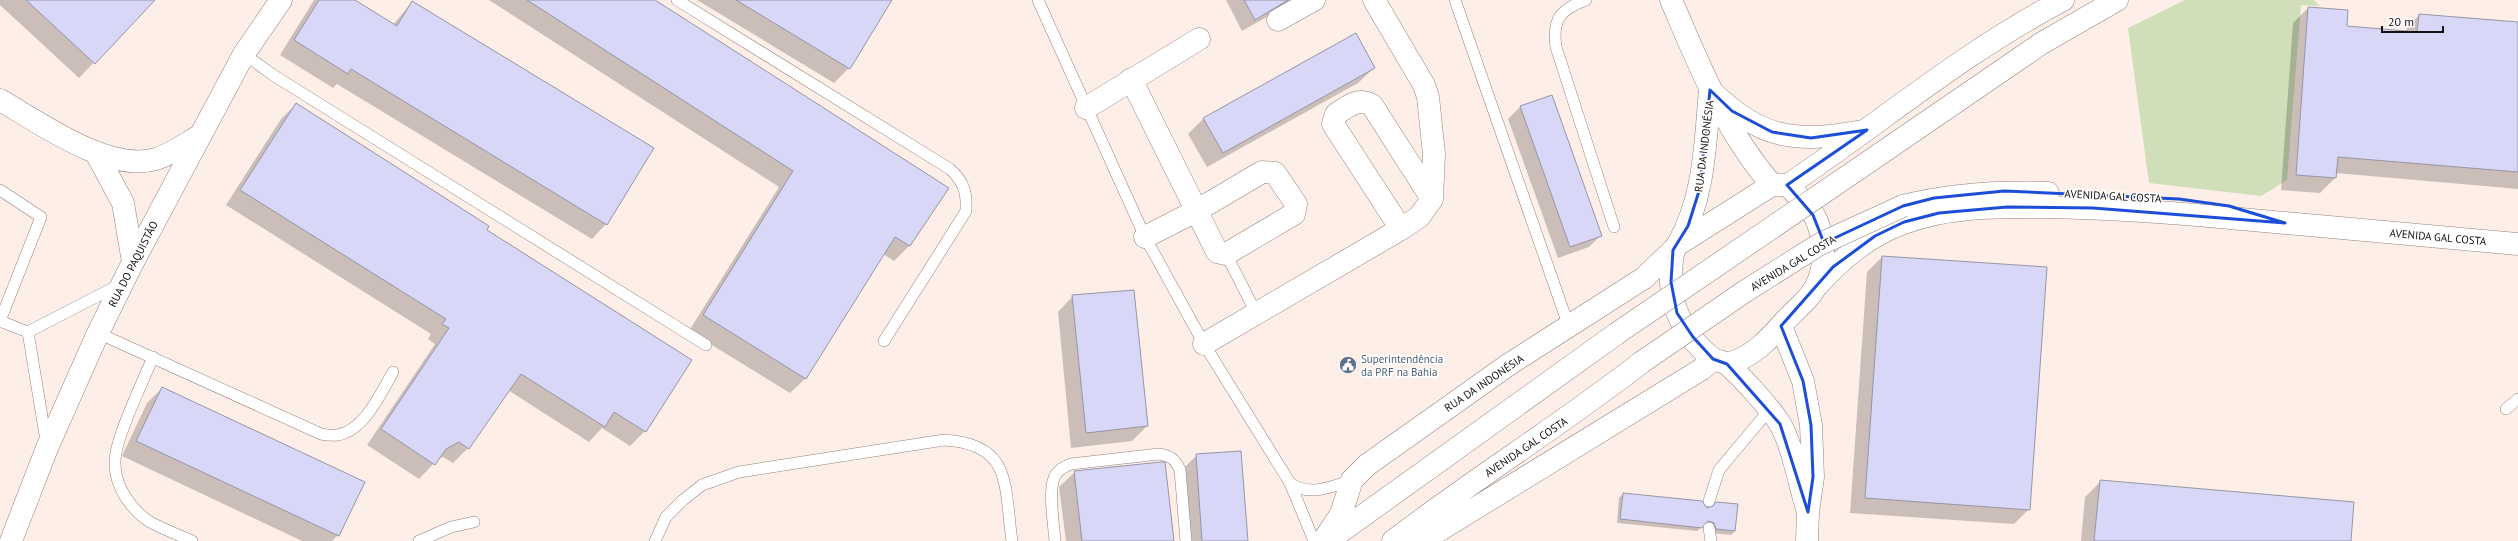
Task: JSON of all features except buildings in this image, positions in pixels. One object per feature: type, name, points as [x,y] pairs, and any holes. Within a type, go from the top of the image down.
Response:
[{"type":"main road","name":"RUA DO PAQUISTÃO","points":[[11,541],[47,448],[98,333],[199,136],[244,54],[281,0]]},
{"type":"main road","points":[[1278,20],[1314,0]]},
{"type":"main road","points":[[1204,344],[1401,229],[1419,217],[1432,199],[1434,154],[1428,98],[1424,85],[1374,0]]},
{"type":"main road","points":[[1671,0],[1710,90],[1752,162],[1814,215],[1822,238],[1824,256],[1816,287]]},
{"type":"main road","name":"RUA DA INDONÉSIA","points":[[1675,247],[1780,185],[1867,130],[1983,48],[2034,15],[2063,0]]},
{"type":"main road","points":[[1327,541],[1616,334],[1858,168],[2042,43],[2117,0]]},
{"type":"main road","points":[[1086,108],[1198,39]]},
{"type":"main road","points":[[1131,79],[1196,211],[1217,252],[1226,254],[1294,214],[1296,209],[1294,198],[1275,173],[1262,172],[1196,211],[1145,236]]},
{"type":"main road","points":[[1710,90],[1732,111],[1750,123],[1772,132],[1811,138],[1867,130]]},
{"type":"main road","name":"RUA DA INDONÉSIA","points":[[1323,541],[1341,514],[1352,480],[1367,465],[1508,365],[1644,278],[1675,247],[1688,226],[1700,188],[1710,90]]},
{"type":"main road","points":[[0,100],[96,153],[133,161],[155,159],[176,150],[199,136]]},
{"type":"main road","points":[[1401,229],[1333,124],[1336,114],[1356,102],[1364,100],[1372,105],[1432,199]]},
{"type":"main road","points":[[96,153],[123,203],[129,272]]},
{"type":"main road","name":"AVENIDA GAL COSTA","points":[[1393,541],[1446,501],[1578,412],[1642,362],[1744,292],[1820,244],[1903,206],[1934,198],[2004,191],[2142,196],[2229,206],[2285,223]]},
{"type":"main road","name":"AVENIDA GAL COSTA","points":[[1422,541],[1702,369],[1720,361],[1737,361],[1754,352],[1781,326],[1816,287],[1851,252],[1874,236],[1904,222],[1939,213],[1978,208],[2093,208],[2285,223],[2518,244]]},
{"type":"main road","name":"RUA DA INDONÉSIA","points":[[1675,247],[1671,282],[1677,313],[1684,328],[1770,409],[1780,424],[1788,443],[1808,512]]},
{"type":"main road","points":[[1781,326],[1803,381],[1812,425],[1814,477],[1808,512],[1807,541]]},
{"type":"lane","points":[[677,0],[950,168],[962,180],[967,195],[966,211],[884,341]]},
{"type":"lane","points":[[1038,0],[1048,19],[1086,108],[1145,236],[1204,344],[1290,483],[1314,541]]},
{"type":"lane","points":[[1455,0],[1569,327]]},
{"type":"lane","points":[[1586,0],[1570,6],[1559,16],[1553,31],[1556,47],[1614,227]]},
{"type":"lane","points":[[244,54],[280,79],[706,345]]},
{"type":"lane","points":[[0,190],[41,217],[0,322],[28,332]]},
{"type":"lane","points":[[1226,254],[1256,313]]},
{"type":"lane","points":[[28,332],[129,272]]},
{"type":"lane","points":[[28,332],[47,448]]},
{"type":"lane","points":[[98,333],[321,434],[337,436],[356,426],[374,407],[393,372]]},
{"type":"lane","points":[[153,357],[119,442],[115,460],[116,479],[135,509],[150,521],[192,541]]},
{"type":"lane","points":[[2506,409],[2518,399]]},
{"type":"lane","points":[[1709,501],[1719,470],[1770,409]]},
{"type":"lane","points":[[655,541],[666,517],[702,484],[731,474],[944,440],[966,442],[981,447],[994,458],[1002,473],[1012,541]]},
{"type":"lane","points":[[1055,541],[1052,484],[1055,475],[1062,468],[1071,464],[1159,454],[1170,456],[1176,462],[1180,470],[1186,541]]},
{"type":"lane","points":[[1290,483],[1299,490],[1310,490],[1329,488],[1352,480]]},
{"type":"lane","points":[[419,541],[451,527],[474,522]]},
{"type":"lane","points":[[1709,528],[1712,541]]},
{"type":"highlighted area","points":[[1710,90],[1732,111],[1772,132],[1811,138],[1867,130],[1787,185],[1813,215],[1824,243],[1903,206],[1934,198],[2004,191],[2179,199],[2229,206],[2285,223],[2093,208],[2007,207],[1939,213],[1904,222],[1875,236],[1833,267],[1781,326],[1803,381],[1811,425],[1813,477],[1808,512],[1780,424],[1727,364],[1713,359],[1693,337],[1677,313],[1671,282],[1673,250],[1688,226],[1700,188]]},
{"type":"shaded area","points":[[0,0],[2518,0],[2518,541],[0,541]]},
{"type":"green space","points":[[2185,0],[2314,0],[2320,6],[2301,5],[2287,180],[2261,196],[2149,183],[2128,28]]},
{"type":"place","name":"Superintendência da PRF na Bahia","points":[[1348,365]]}]
